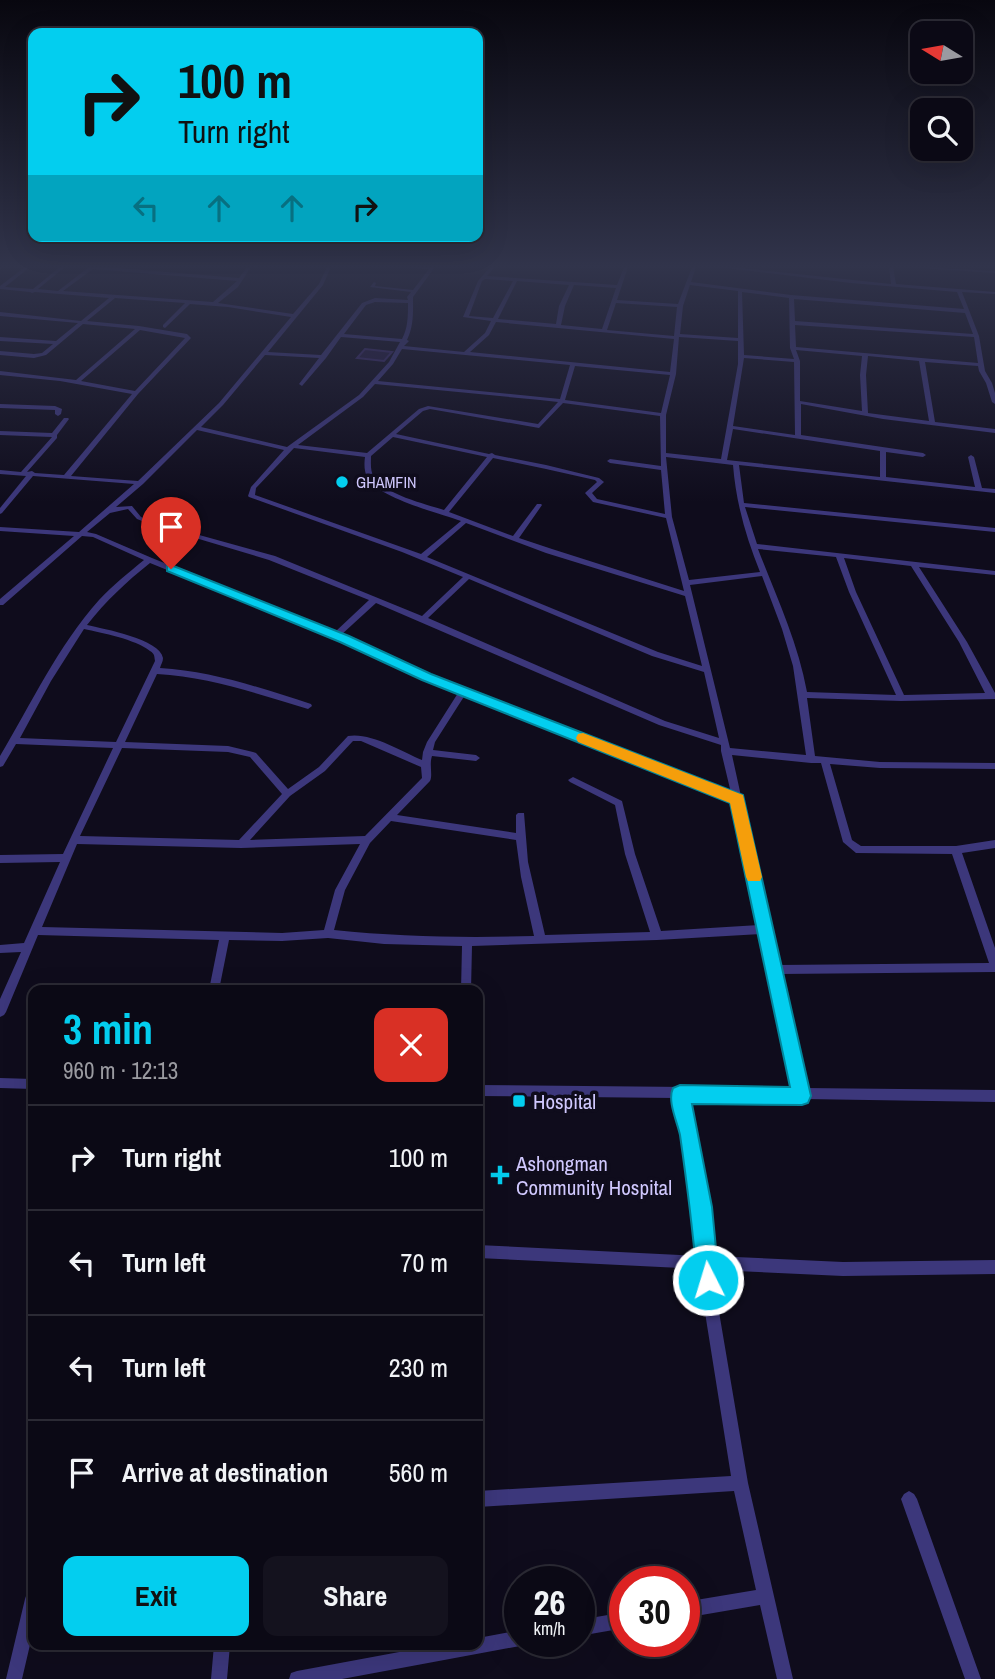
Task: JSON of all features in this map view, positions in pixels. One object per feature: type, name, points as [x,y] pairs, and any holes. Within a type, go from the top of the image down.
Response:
[{"type":"street","points":[[0,354],[37,356],[55,345]]},
{"type":"street","points":[[77,382],[119,345]]},
{"type":"street","points":[[67,476],[136,393],[181,345]]},
{"type":"street","points":[[1,601],[141,483],[231,393],[269,345]]},
{"type":"street","points":[[302,384],[332,345]]},
{"type":"street","points":[[403,345],[374,382],[350,405],[291,447],[253,488],[252,498],[276,503],[422,557],[655,654],[707,670]]},
{"type":"street","points":[[412,345],[465,354],[673,374]]},
{"type":"street","points":[[465,354],[475,345]]},
{"type":"street","points":[[675,345],[673,374],[663,415],[663,455],[669,517],[737,799],[802,1096]]},
{"type":"street","points":[[724,461],[741,356],[740,345]]},
{"type":"street","points":[[978,345],[981,365],[995,398]]},
{"type":"street","points":[[798,437],[797,360],[793,348],[981,365]]},
{"type":"street","points":[[263,353],[324,357]]},
{"type":"street","points":[[865,355],[863,375],[866,413]]},
{"type":"street","points":[[741,356],[797,360]]},
{"type":"street","points":[[922,360],[932,423]]},
{"type":"street","points":[[196,428],[291,447],[368,454],[421,410],[430,407],[540,426],[562,401],[573,363]]},
{"type":"street","points":[[0,373],[77,382],[136,393]]},
{"type":"street","points":[[374,382],[562,401],[663,415]]},
{"type":"street","points":[[798,402],[995,431]]},
{"type":"street","points":[[0,406],[55,408],[59,409],[58,414]]},
{"type":"street","points":[[23,472],[66,419]]},
{"type":"street","points":[[730,427],[923,455]]},
{"type":"street","points":[[0,433],[54,435]]},
{"type":"street","points":[[393,435],[431,446],[597,479],[601,482],[588,493],[595,501],[669,517]]},
{"type":"street","points":[[883,450],[883,479]]},
{"type":"street","points":[[368,454],[368,474],[381,489],[514,539],[687,594]]},
{"type":"street","points":[[663,455],[995,491]]},
{"type":"street","points":[[445,513],[492,456]]},
{"type":"street","points":[[971,457],[979,488]]},
{"type":"street","points":[[610,461],[664,468]]},
{"type":"street","points":[[736,463],[742,505],[754,546],[794,653],[811,760]]},
{"type":"street","points":[[0,472],[141,483]]},
{"type":"street","points":[[0,512],[32,474]]},
{"type":"street","points":[[514,539],[540,505]]},
{"type":"street","points":[[742,505],[995,530]]},
{"type":"street","points":[[108,511],[130,507],[142,520],[257,553],[423,619],[662,723],[725,747],[825,761],[949,767],[995,766]]},
{"type":"street","points":[[422,557],[465,521]]},
{"type":"street","points":[[0,529],[81,533],[99,537],[463,691],[737,799]]},
{"type":"street","points":[[754,546],[995,573]]},
{"type":"street","points":[[839,555],[851,589],[887,660],[901,698]]},
{"type":"street","points":[[0,764],[53,668],[82,626],[121,581],[149,560]]},
{"type":"street","points":[[802,695],[901,698],[993,696],[963,642],[914,565]]},
{"type":"street","points":[[685,583],[764,574]]},
{"type":"street","points":[[423,619],[467,577]]},
{"type":"street","points":[[335,636],[373,601]]},
{"type":"street","points":[[0,1012],[74,840],[157,671],[158,655],[153,649],[128,637],[82,626]]},
{"type":"street","points":[[157,671],[198,673],[308,706]]},
{"type":"street","points":[[328,934],[340,890],[367,840],[424,783],[427,775],[427,752],[463,691]]},
{"type":"street","points":[[241,844],[287,794],[322,769],[354,737],[425,765]]},
{"type":"street","points":[[14,741],[242,751],[261,761],[287,794]]},
{"type":"street","points":[[427,752],[476,758]]},
{"type":"street","points":[[825,761],[845,835],[852,846],[859,850],[956,850],[995,844]]},
{"type":"street","points":[[573,780],[619,803],[635,873],[657,936]]},
{"type":"street","points":[[521,815],[519,837],[540,938]]},
{"type":"street","points":[[388,817],[519,837]]},
{"type":"street","points":[[74,840],[241,844],[367,840]]},
{"type":"street","points":[[773,970],[995,965],[956,850]]},
{"type":"street","points":[[0,859],[67,858]]},
{"type":"street","points":[[36,931],[225,936],[328,934],[384,940],[467,942],[657,936],[765,929]]},
{"type":"street","points":[[215,985],[225,936]]},
{"type":"street","points":[[467,942],[467,985]]},
{"type":"street","points":[[0,949],[29,947]]},
{"type":"street","points":[[0,1083],[28,1084]]},
{"type":"street","points":[[483,1090],[680,1095],[995,1096]]},
{"type":"street","points":[[680,1095],[702,1207],[706,1261],[740,1483],[785,1679]]},
{"type":"street","points":[[483,1252],[843,1269],[995,1266]]},
{"type":"street","points":[[483,1499],[740,1483]]},
{"type":"street","points":[[909,1499],[973,1679]]},
{"type":"street","points":[[700,1607],[766,1596]]},
{"type":"street","points":[[14,1679],[28,1620]]},
{"type":"street","points":[[483,1642],[504,1640]]},
{"type":"street","points":[[219,1679],[222,1650]]},
{"type":"street","points":[[298,1679],[421,1650]]},
{"type":"building","points":[[365,349],[392,352],[384,361],[357,358]]},
{"type":"slow traffic","points":[[583,738],[737,799],[754,877]]},
{"type":"place","name":"GHAMFIN","points":[[342,482]]},
{"type":"place","name":"Hospital","points":[[519,1101]]},
{"type":"place","name":"Ashongman Community Hospital","points":[[500,1175]]},
{"type":"route","points":[[171,569],[345,639],[426,677],[737,799],[802,1096],[680,1095],[702,1207],[708,1280]]}]
